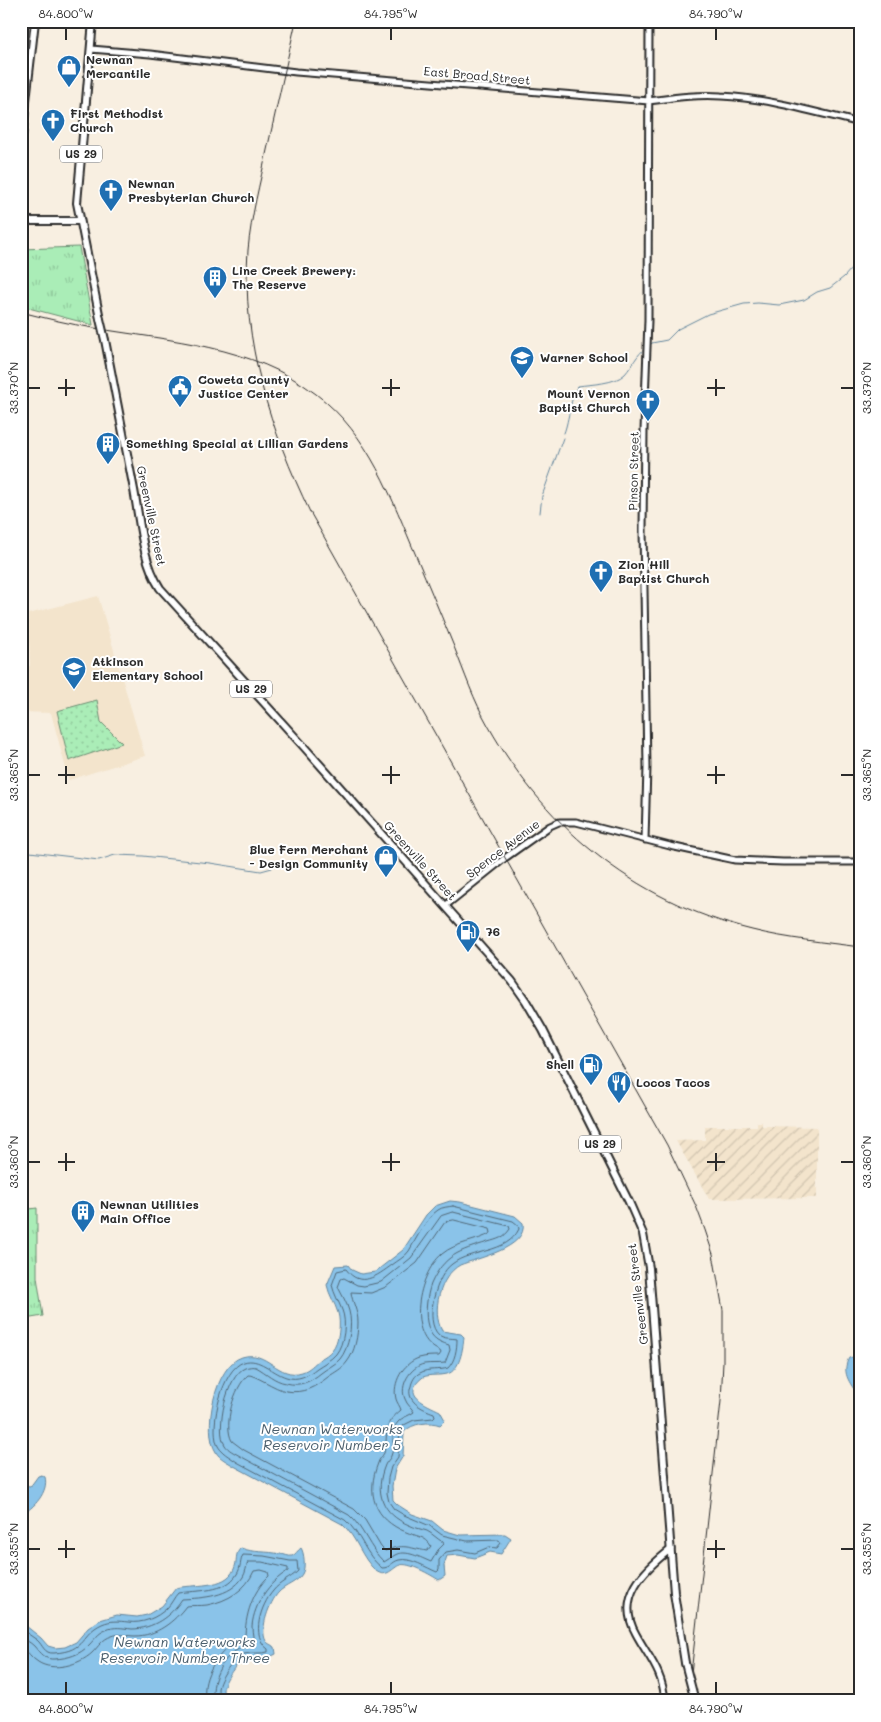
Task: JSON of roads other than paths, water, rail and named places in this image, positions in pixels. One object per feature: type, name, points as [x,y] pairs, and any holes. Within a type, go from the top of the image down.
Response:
[{"type":"main road","points":[[21,145],[35,21]]},
{"type":"main road","name":"US 29","points":[[80,221],[77,203],[93,21]]},
{"type":"main road","points":[[71,221],[77,203]]},
{"type":"main road","points":[[21,221],[80,221]]},
{"type":"main road","name":"Greenville Street","points":[[80,221],[150,570],[156,581],[184,615],[489,954],[526,1001],[543,1030],[629,1202],[643,1234],[649,1268],[671,1550]]},
{"type":"main road","name":"US 29","points":[[671,1550],[677,1619],[685,1663],[695,1701]]},
{"type":"street","name":"Pinson Street","points":[[645,840],[647,767],[643,530],[648,320],[649,21]]},
{"type":"street","name":"East Broad Street","points":[[91,49],[150,54],[296,72],[649,101],[695,96],[721,96],[759,100],[860,123]]},
{"type":"street","name":"Spence Avenue","points":[[445,906],[505,858],[550,826],[559,822],[576,822],[645,840]]},
{"type":"street","points":[[645,840],[735,860],[860,862]]},
{"type":"street","points":[[665,1701],[659,1672],[633,1629],[629,1608],[633,1591],[642,1574],[671,1550]]},
{"type":"water","name":"Newnan Waterworks Reservoir Number 5","points":[[450,1201],[515,1216],[523,1223],[522,1232],[518,1239],[510,1245],[500,1251],[460,1265],[447,1277],[439,1295],[437,1314],[442,1331],[461,1334],[464,1337],[462,1353],[458,1364],[451,1372],[444,1375],[423,1377],[414,1389],[415,1394],[422,1402],[440,1411],[445,1420],[440,1425],[426,1423],[407,1429],[404,1432],[403,1456],[395,1469],[392,1486],[393,1500],[412,1514],[432,1521],[443,1530],[460,1535],[505,1534],[511,1538],[501,1554],[490,1552],[475,1558],[458,1555],[447,1556],[444,1565],[445,1576],[439,1580],[409,1565],[397,1566],[390,1572],[383,1574],[376,1571],[366,1560],[352,1535],[342,1524],[219,1456],[212,1442],[210,1429],[211,1415],[218,1385],[225,1372],[242,1357],[259,1357],[279,1369],[294,1373],[302,1372],[309,1368],[331,1351],[338,1337],[339,1317],[327,1285],[335,1266],[348,1265],[352,1270],[361,1274],[375,1272],[403,1250],[426,1215],[435,1206]]},
{"type":"water","points":[[860,1355],[860,1398],[848,1379],[846,1369],[849,1358]]},
{"type":"water","points":[[42,1475],[45,1477],[46,1482],[43,1494],[31,1508],[21,1514],[21,1486],[30,1487],[38,1476]]},
{"type":"water","name":"Newnan Waterworks Reservoir Number Three","points":[[241,1548],[250,1551],[291,1556],[301,1548],[304,1556],[304,1568],[300,1577],[278,1593],[266,1616],[264,1636],[267,1642],[275,1647],[276,1654],[265,1657],[246,1658],[239,1663],[224,1685],[225,1701],[21,1701],[21,1622],[48,1646],[55,1648],[65,1647],[76,1642],[88,1628],[100,1620],[117,1615],[137,1617],[147,1615],[162,1606],[176,1588],[208,1585],[224,1580],[234,1569]]},
{"type":"waterway","points":[[649,346],[652,343],[667,340],[678,329],[708,314],[744,304],[779,305],[804,300],[817,292],[830,288],[844,277],[860,259]]},
{"type":"waterway","points":[[564,433],[578,386],[603,383],[621,377],[646,348]]},
{"type":"waterway","points":[[540,513],[542,496],[563,438]]},
{"type":"waterway","points":[[21,851],[99,860],[115,855],[143,856],[210,863],[261,871],[272,868]]},
{"type":"railway","points":[[296,21],[256,200],[248,250],[249,318],[254,352],[271,418],[310,512],[667,1145],[696,1206],[713,1254],[723,1310],[721,1401],[688,1701]]},
{"type":"railway","points":[[21,312],[57,321],[181,342],[238,355],[265,365],[291,378],[316,394],[335,410],[351,428],[377,468],[398,512],[483,716],[506,755],[532,791],[562,824],[594,853],[630,878],[668,900],[709,917],[765,933],[860,947]]},
{"type":"place","name":"Newnan Mercantile","points":[[69,88]]},
{"type":"place","name":"First Methodist Church","points":[[53,142]]},
{"type":"place","name":"Newnan Presbyterian Church","points":[[111,212]]},
{"type":"place","name":"Line Creek Brewery: The Reserve","points":[[215,299]]},
{"type":"place","name":"Warner School","points":[[522,379]]},
{"type":"place","name":"Coweta County Justice Center","points":[[180,408]]},
{"type":"place","name":"Mount Vernon Baptist Church","points":[[648,422]]},
{"type":"place","name":"Something Special at Lillian Gardens","points":[[108,465]]},
{"type":"place","name":"Zion Hill Baptist Church","points":[[601,593]]},
{"type":"place","name":"Atkinson Elementary School","points":[[74,690]]},
{"type":"place","name":"Blue Fern Merchant - Design Community","points":[[386,878]]},
{"type":"place","name":"76","points":[[468,953]]},
{"type":"place","name":"Shell","points":[[591,1086]]},
{"type":"place","name":"Locos Tacos","points":[[619,1104]]},
{"type":"place","name":"Newnan Utilities Main Office","points":[[83,1233]]}]
